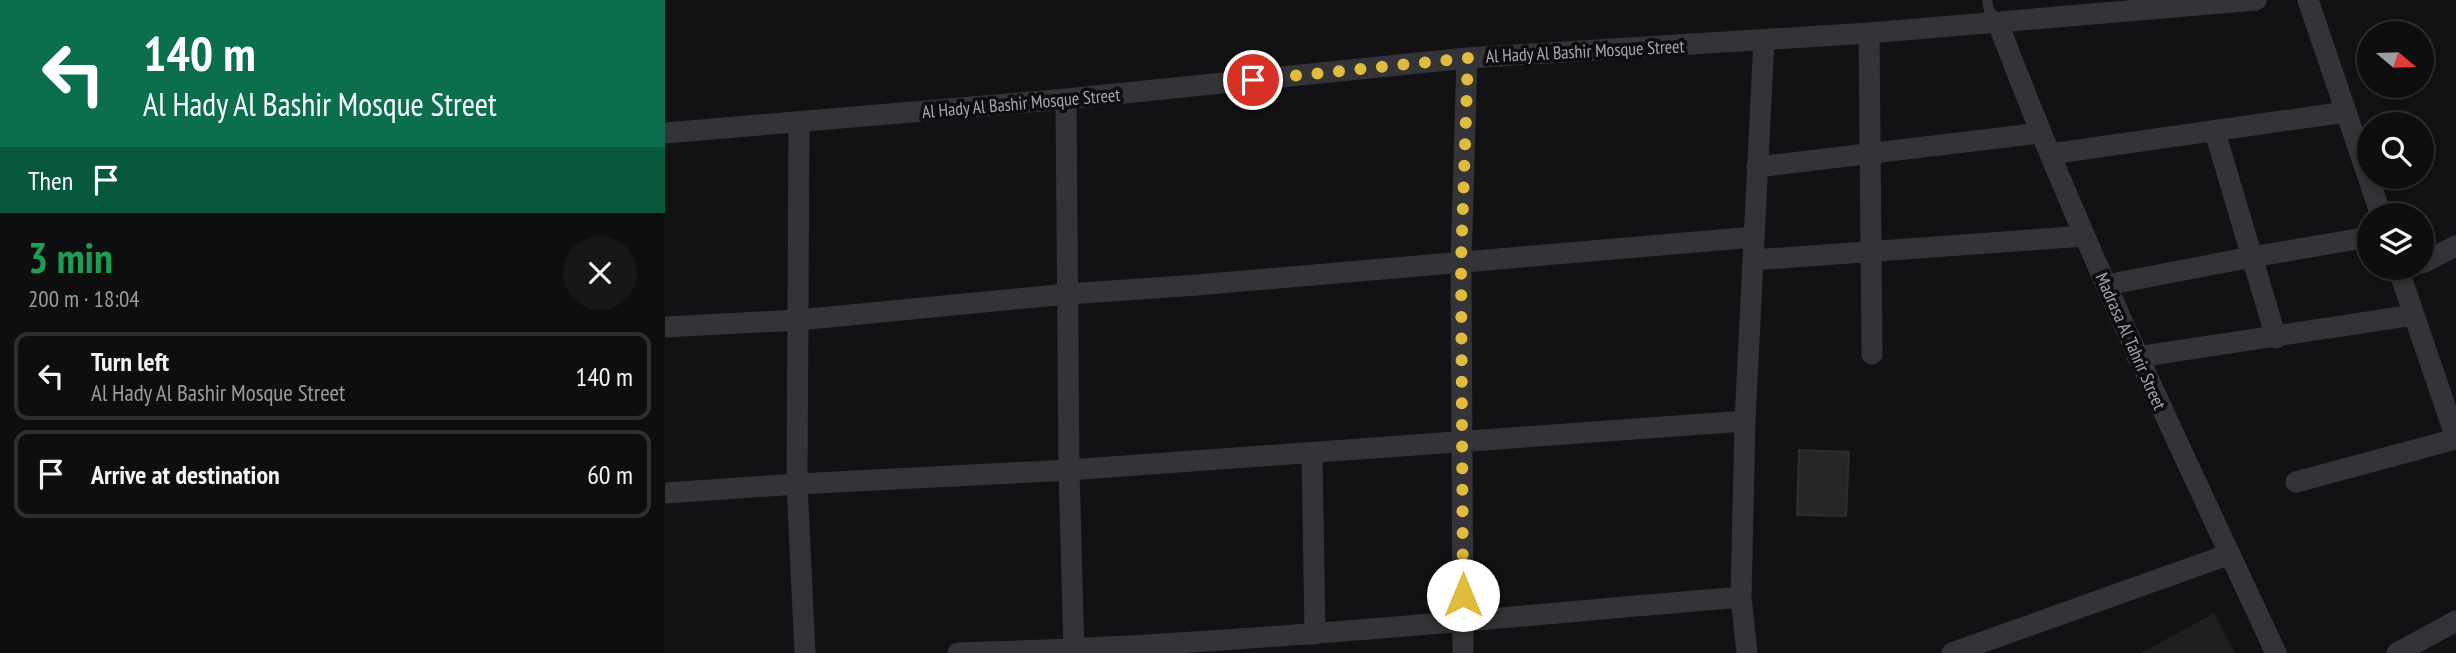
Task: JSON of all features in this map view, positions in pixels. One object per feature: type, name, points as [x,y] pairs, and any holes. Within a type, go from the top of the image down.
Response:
[{"type":"street","name":"Al Hady Al Bashir Mosque Street","points":[[665,133],[1066,99],[1468,58],[1869,33],[2256,0]]},
{"type":"street","points":[[2308,0],[2377,203]]},
{"type":"street","name":"Madrasa Al Tahrir Street","points":[[1999,23],[2040,133],[2137,357],[2276,653]]},
{"type":"street","points":[[1869,33],[1873,354]]},
{"type":"street","points":[[1747,653],[1741,597],[1745,421],[1764,40]]},
{"type":"street","points":[[1463,653],[1461,262],[1468,58]]},
{"type":"street","points":[[1066,99],[1069,470],[1074,651]]},
{"type":"street","points":[[2050,155],[2346,112]]},
{"type":"street","points":[[799,123],[797,484],[805,653]]},
{"type":"street","points":[[2215,132],[2276,338]]},
{"type":"street","points":[[1757,167],[2040,133]]},
{"type":"street","points":[[1753,260],[2085,236]]},
{"type":"street","points":[[665,327],[798,320],[1068,294],[1754,237]]},
{"type":"street","points":[[2106,285],[2357,239]]},
{"type":"street","points":[[2434,257],[2456,246]]},
{"type":"street","points":[[2296,482],[2456,439],[2448,386],[2414,315],[2406,280]]},
{"type":"street","points":[[2137,357],[2414,315]]},
{"type":"street","points":[[665,493],[1069,470],[1745,421]]},
{"type":"street","points":[[1312,453],[1315,634]]},
{"type":"street","points":[[1952,653],[2229,554]]},
{"type":"street","points":[[958,653],[1074,651],[1315,634],[1741,597]]},
{"type":"street","points":[[2397,653],[2456,621]]},
{"type":"lane","points":[[1987,0],[1989,9],[1999,23]]},
{"type":"shaded area","points":[[2214,613],[2235,653],[2141,653]]},
{"type":"building","points":[[1799,450],[1849,452],[1846,516],[1797,515]]},
{"type":"route","points":[[1253,80],[1468,58],[1461,262],[1463,595]]}]
